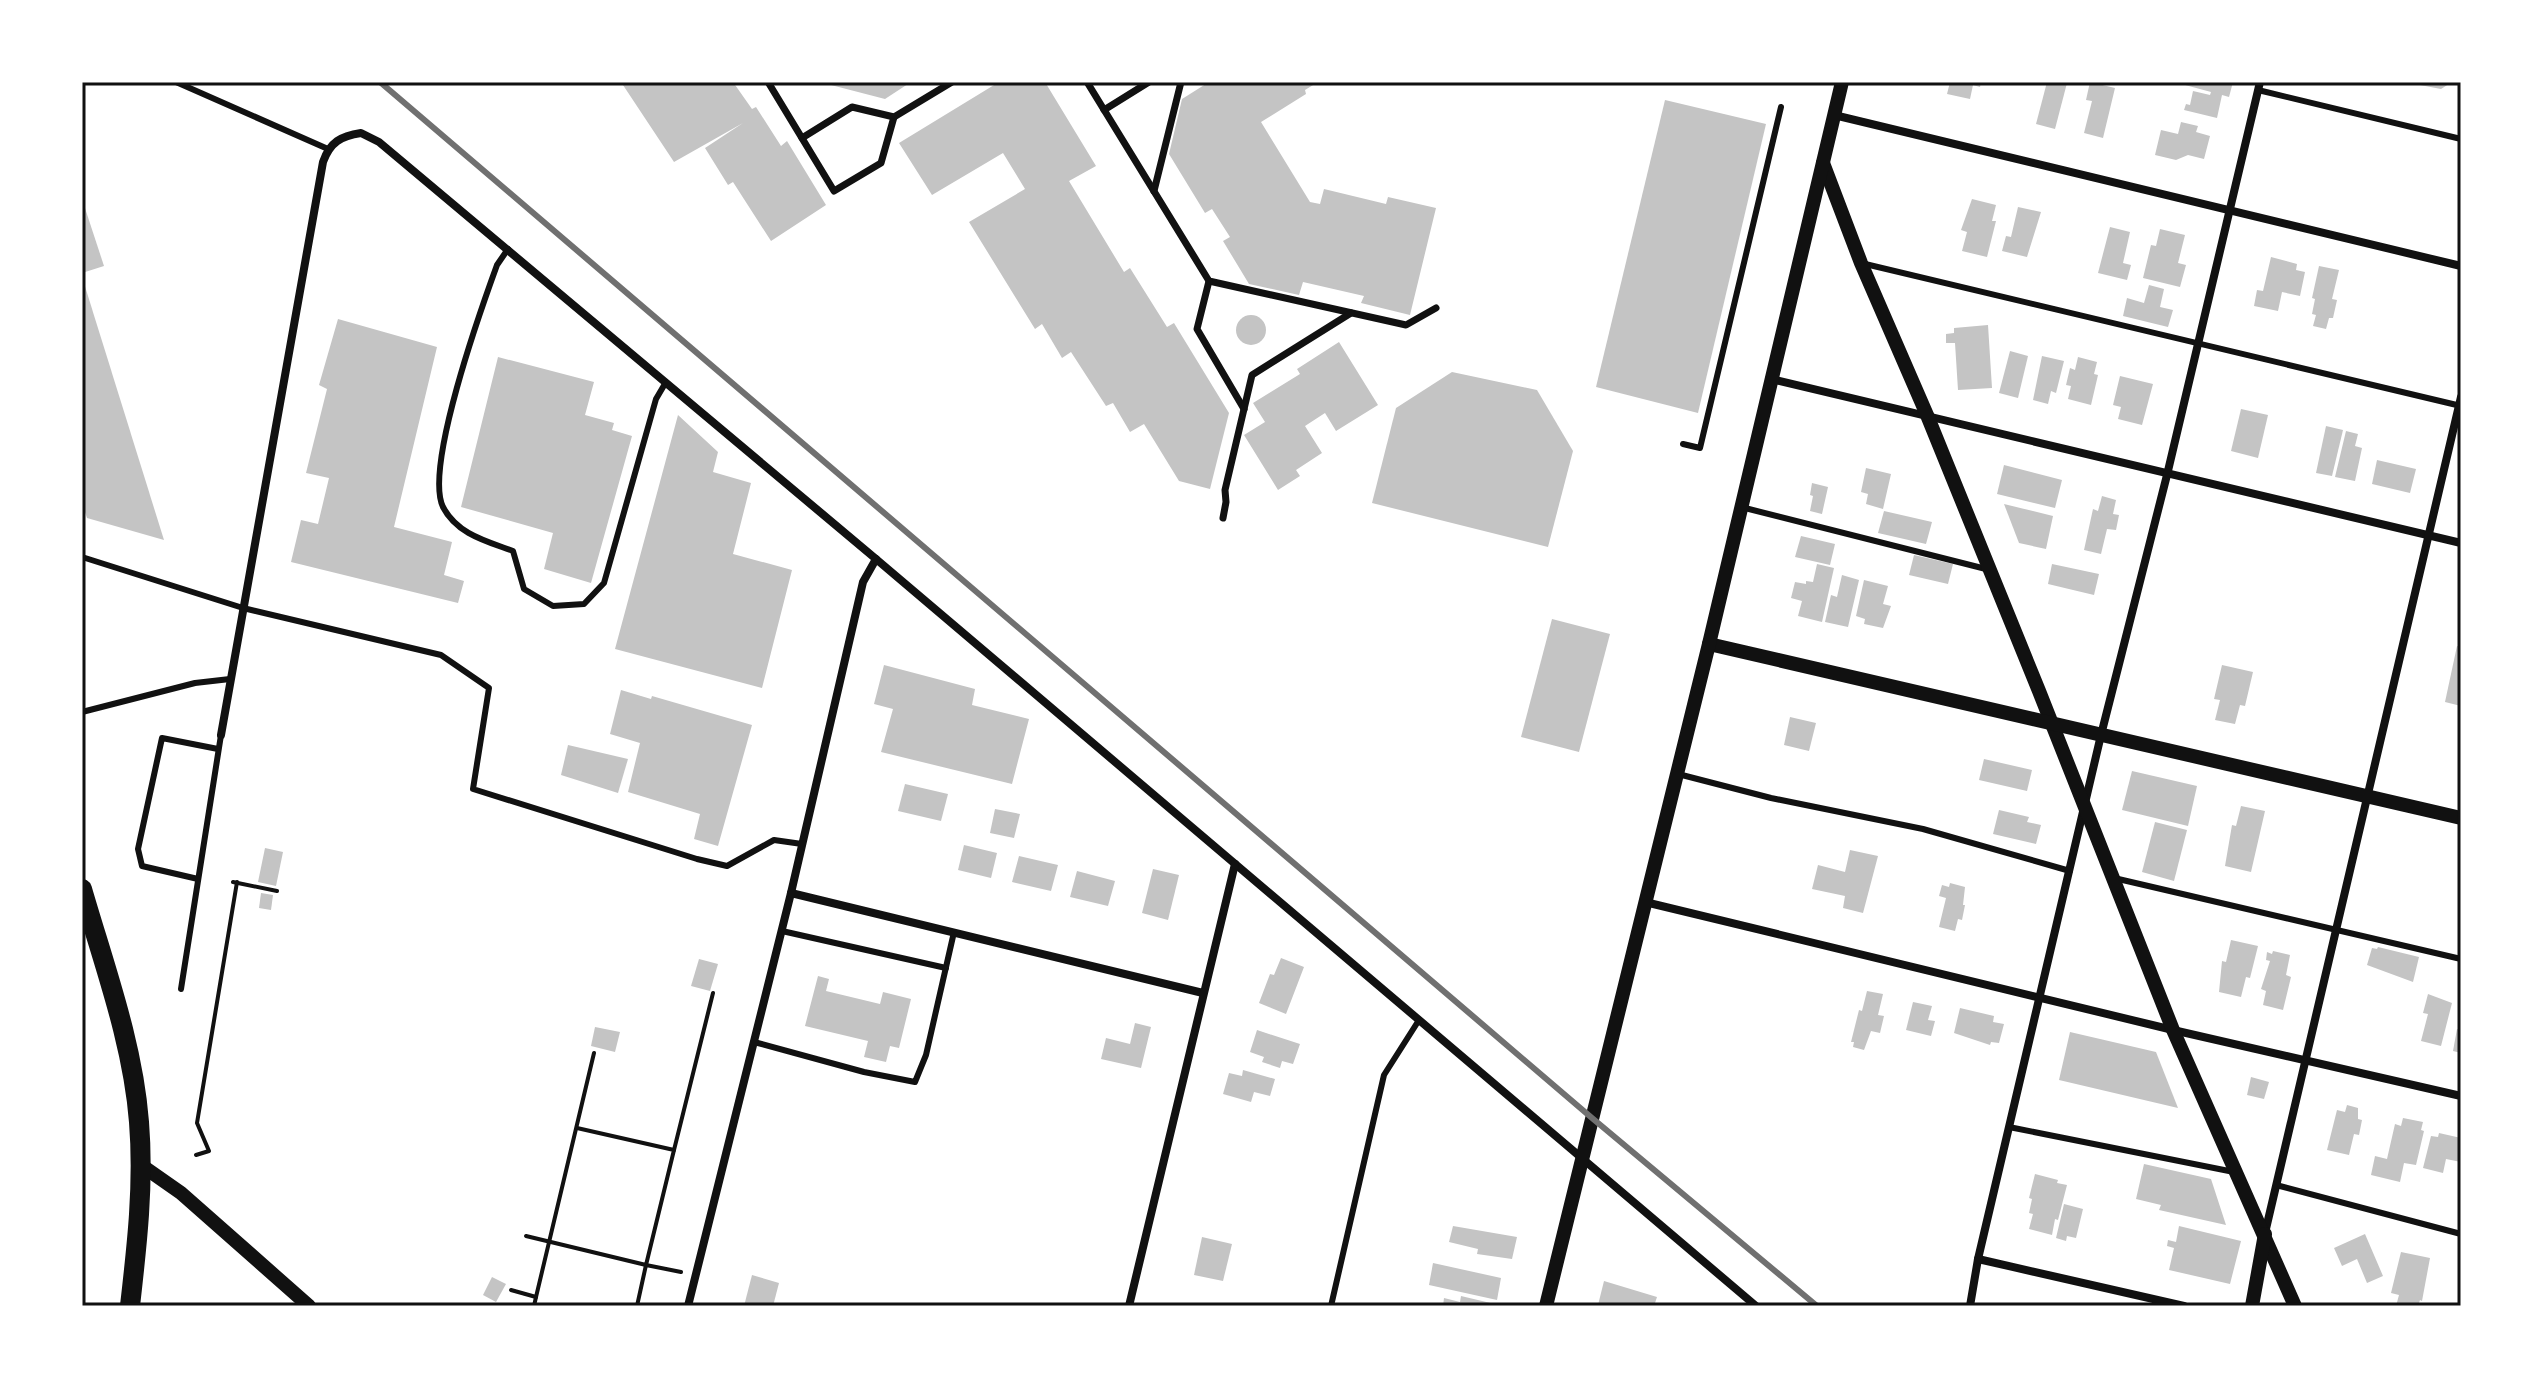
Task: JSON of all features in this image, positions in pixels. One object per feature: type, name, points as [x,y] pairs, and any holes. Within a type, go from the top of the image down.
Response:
[{"type":"main road","points":[[82,889],[114,998],[139,1118],[138,1236],[130,1306]]},
{"type":"street","points":[[768,82],[834,191],[881,163],[894,117],[952,82]]},
{"type":"street","points":[[1087,82],[1209,281],[1197,329],[1244,409]]},
{"type":"street","points":[[1104,110],[1149,82]]},
{"type":"street","points":[[1154,191],[1181,82]]},
{"type":"street","points":[[1546,1306],[1709,644],[1842,82]]},
{"type":"street","points":[[1970,1306],[1978,1259],[2101,735],[2167,475],[2259,86]]},
{"type":"street","points":[[802,138],[852,107],[894,117]]},
{"type":"street","points":[[1834,115],[2461,266]]},
{"type":"street","points":[[221,735],[323,162],[336,140],[361,133],[379,142],[508,249],[1756,1306]]},
{"type":"street","points":[[1823,163],[1861,263],[1927,415],[2053,725],[2173,1030],[2295,1306]]},
{"type":"street","points":[[1209,281],[1406,325],[1436,308]]},
{"type":"street","points":[[1223,518],[1225,490],[1252,375],[1351,313]]},
{"type":"street","points":[[1771,379],[2461,543]]},
{"type":"street","points":[[2252,1306],[2303,1061],[2460,403]]},
{"type":"street","points":[[688,1306],[782,931],[863,582],[876,559]]},
{"type":"street","points":[[1709,644],[2461,818]]},
{"type":"street","points":[[1129,1306],[1235,864]]},
{"type":"street","points":[[791,893],[1203,993]]},
{"type":"street","points":[[1645,902],[2303,1061],[2461,1096]]},
{"type":"street","points":[[141,1165],[181,1193],[309,1306]]},
{"type":"street","points":[[1978,1259],[2184,1306]]},
{"type":"lane","points":[[176,82],[328,149]]},
{"type":"lane","points":[[2259,86],[2461,139]]},
{"type":"lane","points":[[1683,444],[1700,448],[1781,107]]},
{"type":"lane","points":[[508,249],[497,265],[454,395],[439,471],[442,506],[465,533],[513,551],[524,589],[553,606],[584,604],[604,583],[656,399],[666,382]]},
{"type":"lane","points":[[1861,263],[2460,403]]},
{"type":"lane","points":[[1741,507],[1990,570]]},
{"type":"lane","points":[[82,557],[243,608],[441,655],[489,688],[473,789],[727,866],[774,840],[802,844]]},
{"type":"lane","points":[[82,712],[195,683],[230,679]]},
{"type":"lane","points":[[181,989],[221,735]]},
{"type":"lane","points":[[198,879],[142,866],[138,849],[162,738],[218,749]]},
{"type":"lane","points":[[1677,774],[1771,798],[1923,829],[2070,871]]},
{"type":"lane","points":[[2114,878],[2461,959]]},
{"type":"lane","points":[[782,931],[946,968]]},
{"type":"lane","points":[[754,1042],[864,1072],[915,1082],[926,1055],[954,932]]},
{"type":"lane","points":[[1331,1306],[1384,1075],[1419,1020]]},
{"type":"lane","points":[[2009,1127],[2238,1172]]},
{"type":"lane","points":[[2276,1185],[2461,1234]]},
{"type":"path","points":[[196,1155],[209,1151],[197,1123],[235,882],[277,891]]},
{"type":"path","points":[[637,1306],[713,993]]},
{"type":"path","points":[[534,1306],[594,1053]]},
{"type":"path","points":[[577,1128],[674,1150]]},
{"type":"path","points":[[526,1236],[696,1275]]},
{"type":"path","points":[[511,1290],[536,1297]]},
{"type":"building","points":[[621,82],[733,82],[752,109],[756,107],[781,146],[787,141],[826,205],[771,241],[733,182],[728,185],[705,148],[743,123],[674,162]]},
{"type":"building","points":[[832,82],[911,82],[885,99],[831,85]]},
{"type":"building","points":[[999,82],[1045,82],[1096,166],[1069,181],[1124,272],[1130,268],[1167,327],[1174,323],[1229,413],[1210,489],[1179,481],[1144,424],[1130,432],[1113,403],[1106,406],[1071,352],[1062,358],[1042,324],[1035,329],[969,222],[1025,189],[1003,153],[932,195],[899,143]]},
{"type":"building","points":[[1209,82],[1318,82],[1305,90],[1306,94],[1261,122],[1310,202],[1320,204],[1324,189],[1386,204],[1388,197],[1436,208],[1410,315],[1361,303],[1364,296],[1303,282],[1299,295],[1249,284],[1223,241],[1230,237],[1212,209],[1205,213],[1169,154],[1182,99]]},
{"type":"building","points":[[1950,82],[1981,82],[1980,87],[1973,85],[1970,99],[1947,94]]},
{"type":"building","points":[[2047,82],[2067,83],[2055,129],[2036,124]]},
{"type":"building","points":[[2090,82],[2115,88],[2103,138],[2084,133],[2092,101],[2086,100]]},
{"type":"building","points":[[2174,82],[2233,82],[2229,97],[2222,95],[2217,118],[2184,110],[2186,104],[2190,105],[2193,91],[2210,95],[2211,92]]},
{"type":"building","points":[[2417,82],[2452,82],[2441,89]]},
{"type":"building","points":[[1665,100],[1766,124],[1698,413],[1596,387]]},
{"type":"building","points":[[2181,122],[2198,126],[2196,132],[2210,136],[2204,159],[2188,155],[2176,160],[2155,155],[2161,130],[2178,134]]},
{"type":"building","points":[[82,199],[104,266],[82,273]]},
{"type":"building","points":[[1972,199],[1996,205],[1992,221],[1996,221],[1987,257],[1962,251],[1967,232],[1961,230]]},
{"type":"building","points":[[2018,207],[2041,212],[2027,257],[2002,251],[2006,236],[2011,237]]},
{"type":"building","points":[[2110,227],[2130,232],[2123,263],[2131,265],[2127,280],[2098,273]]},
{"type":"building","points":[[2160,229],[2185,235],[2178,263],[2186,265],[2180,287],[2143,278],[2151,245],[2156,246]]},
{"type":"building","points":[[2271,257],[2297,264],[2296,270],[2305,272],[2300,296],[2282,292],[2278,311],[2254,306],[2257,290],[2263,291]]},
{"type":"building","points":[[2319,266],[2339,270],[2332,299],[2337,300],[2333,318],[2329,318],[2326,329],[2313,326],[2316,315],[2312,314],[2315,299],[2312,298]]},
{"type":"building","points":[[83,280],[164,540],[87,518],[82,503]]},
{"type":"building","points":[[2149,285],[2164,289],[2160,307],[2173,310],[2168,327],[2123,316],[2127,298],[2144,303]]},
{"type":"building","points":[[1251,315],[1262,319],[1266,330],[1262,341],[1251,345],[1240,341],[1236,330],[1240,319]]},
{"type":"building","points":[[338,319],[437,347],[394,527],[452,542],[444,575],[464,581],[458,603],[291,562],[301,520],[318,524],[329,478],[306,473],[327,389],[319,385]]},
{"type":"building","points":[[1988,325],[1992,388],[1958,390],[1955,343],[1946,343],[1946,334],[1954,333],[1954,328]]},
{"type":"building","points":[[1339,342],[1378,405],[1336,431],[1325,413],[1305,426],[1322,453],[1296,470],[1300,476],[1278,490],[1244,435],[1265,422],[1253,403],[1300,374],[1297,369]]},
{"type":"building","points":[[2010,351],[2028,356],[2018,398],[1999,393]]},
{"type":"building","points":[[2042,356],[2064,361],[2056,393],[2051,391],[2048,404],[2033,400]]},
{"type":"building","points":[[498,357],[594,382],[585,415],[614,423],[612,430],[632,436],[591,583],[544,569],[553,533],[461,507]]},
{"type":"building","points":[[2078,357],[2097,362],[2094,374],[2098,375],[2091,405],[2068,399],[2071,386],[2066,385],[2070,368],[2075,370]]},
{"type":"building","points":[[1452,372],[1537,390],[1573,451],[1548,547],[1372,503],[1396,408]]},
{"type":"building","points":[[2120,376],[2153,384],[2142,425],[2118,419],[2121,407],[2113,405]]},
{"type":"building","points":[[2241,409],[2268,415],[2258,458],[2231,451]]},
{"type":"building","points":[[678,415],[718,452],[713,472],[751,483],[733,554],[792,570],[762,688],[615,649]]},
{"type":"building","points":[[2326,426],[2343,430],[2332,476],[2316,473]]},
{"type":"building","points":[[2346,431],[2358,434],[2355,446],[2362,448],[2355,481],[2335,477]]},
{"type":"building","points":[[2377,460],[2416,469],[2410,493],[2372,484]]},
{"type":"building","points":[[2004,465],[2062,480],[2055,508],[1997,494]]},
{"type":"building","points":[[1866,468],[1891,474],[1883,509],[1866,504],[1868,494],[1861,492]]},
{"type":"building","points":[[1812,483],[1828,487],[1822,514],[1810,511]]},
{"type":"building","points":[[2102,496],[2116,500],[2113,514],[2119,515],[2116,530],[2107,529],[2101,554],[2084,550],[2093,509],[2098,511]]},
{"type":"building","points":[[2004,504],[2053,516],[2046,549],[2019,543]]},
{"type":"building","points":[[1884,511],[1932,522],[1926,544],[1878,533]]},
{"type":"building","points":[[1801,536],[1835,544],[1830,565],[1795,557]]},
{"type":"building","points":[[1914,555],[1953,564],[1948,584],[1909,575]]},
{"type":"building","points":[[1817,564],[1834,568],[1822,622],[1798,616],[1802,601],[1791,598],[1795,582],[1813,582]]},
{"type":"building","points":[[2052,564],[2099,574],[2094,595],[2048,584]]},
{"type":"building","points":[[1842,575],[1859,580],[1848,627],[1825,622],[1831,595],[1837,597]]},
{"type":"building","points":[[1864,580],[1888,586],[1883,604],[1891,606],[1883,628],[1864,624],[1865,619],[1856,616]]},
{"type":"building","points":[[1552,619],[1610,634],[1579,752],[1521,737]]},
{"type":"building","points":[[2457,646],[2461,647],[2461,706],[2445,702]]},
{"type":"building","points":[[884,665],[975,689],[972,705],[1029,719],[1012,784],[881,752],[893,709],[874,704]]},
{"type":"building","points":[[2222,665],[2253,672],[2245,706],[2240,705],[2235,724],[2215,720],[2220,700],[2214,699]]},
{"type":"building","points":[[621,690],[752,725],[718,846],[694,839],[700,814],[628,792],[640,743],[610,734]]},
{"type":"building","points":[[1790,717],[1816,723],[1809,751],[1784,745]]},
{"type":"building","points":[[568,745],[628,759],[618,793],[561,775]]},
{"type":"building","points":[[1984,759],[2032,770],[2027,791],[1979,780]]},
{"type":"building","points":[[2132,771],[2197,786],[2188,826],[2122,810]]},
{"type":"building","points":[[905,784],[948,794],[941,821],[898,811]]},
{"type":"building","points":[[2241,806],[2265,811],[2251,872],[2225,866],[2232,825],[2236,826]]},
{"type":"building","points":[[995,809],[1020,814],[1014,838],[990,833]]},
{"type":"building","points":[[1999,810],[2029,817],[2027,822],[2041,825],[2036,844],[1993,834]]},
{"type":"building","points":[[2155,822],[2187,830],[2174,881],[2142,872]]},
{"type":"building","points":[[964,845],[997,853],[991,878],[958,870]]},
{"type":"building","points":[[265,848],[283,852],[276,886],[258,882]]},
{"type":"building","points":[[1850,850],[1878,856],[1863,913],[1843,908],[1845,896],[1812,889],[1818,865],[1845,872]]},
{"type":"building","points":[[1019,856],[1058,865],[1051,891],[1012,882]]},
{"type":"building","points":[[1153,869],[1179,875],[1168,920],[1142,913]]},
{"type":"building","points":[[1077,871],[1115,881],[1108,906],[1070,897]]},
{"type":"building","points":[[1950,883],[1965,887],[1962,920],[1958,919],[1955,931],[1939,927],[1946,898],[1939,896],[1942,885],[1949,887]]},
{"type":"building","points":[[261,893],[273,895],[271,910],[259,908]]},
{"type":"building","points":[[2231,940],[2258,946],[2250,978],[2246,977],[2241,997],[2219,992],[2222,961],[2226,962]]},
{"type":"building","points":[[2372,948],[2419,957],[2413,982],[2367,965]]},
{"type":"building","points":[[2273,951],[2290,955],[2286,975],[2291,977],[2283,1010],[2263,1005],[2266,991],[2261,989],[2270,961],[2266,960],[2267,952],[2272,954]]},
{"type":"building","points":[[1281,958],[1304,967],[1286,1014],[1259,1003],[1270,974],[1274,975]]},
{"type":"building","points":[[699,959],[718,964],[710,991],[691,986]]},
{"type":"building","points":[[818,976],[829,979],[826,991],[880,1004],[883,992],[911,999],[899,1048],[890,1046],[886,1062],[864,1057],[868,1041],[805,1026]]},
{"type":"building","points":[[1867,991],[1883,994],[1878,1015],[1884,1016],[1880,1033],[1871,1031],[1864,1050],[1853,1047],[1854,1042],[1851,1042]]},
{"type":"building","points":[[2428,994],[2452,1003],[2441,1046],[2421,1041],[2428,1014],[2423,1013]]},
{"type":"building","points":[[1913,1002],[1932,1006],[1928,1020],[1935,1021],[1931,1036],[1906,1030]]},
{"type":"building","points":[[1960,1008],[1994,1016],[1993,1022],[2004,1024],[1999,1043],[1991,1042],[1990,1045],[1954,1033]]},
{"type":"building","points":[[1135,1023],[1151,1027],[1141,1068],[1101,1059],[1106,1038],[1130,1044]]},
{"type":"building","points":[[595,1027],[620,1032],[615,1052],[591,1046]]},
{"type":"building","points":[[2457,1029],[2461,1030],[2461,1053],[2453,1051]]},
{"type":"building","points":[[1257,1030],[1300,1044],[1293,1064],[1282,1061],[1280,1068],[1262,1062],[1264,1057],[1250,1052]]},
{"type":"building","points":[[2070,1032],[2156,1052],[2178,1108],[2059,1080]]},
{"type":"building","points":[[1243,1070],[1275,1079],[1270,1096],[1254,1092],[1251,1102],[1223,1094],[1229,1073],[1242,1076]]},
{"type":"building","points":[[2251,1077],[2269,1082],[2264,1099],[2247,1095]]},
{"type":"building","points":[[2347,1105],[2358,1108],[2358,1119],[2362,1120],[2359,1135],[2354,1134],[2349,1155],[2327,1150],[2337,1110],[2345,1112]]},
{"type":"building","points":[[2403,1118],[2423,1122],[2421,1130],[2424,1131],[2416,1165],[2404,1163],[2400,1182],[2371,1175],[2375,1156],[2387,1159],[2395,1124],[2401,1126]]},
{"type":"building","points":[[2439,1133],[2461,1138],[2461,1162],[2446,1159],[2443,1173],[2423,1168],[2431,1136],[2438,1137]]},
{"type":"building","points":[[2144,1164],[2211,1179],[2226,1225],[2159,1210],[2161,1205],[2136,1199]]},
{"type":"building","points":[[2035,1174],[2067,1185],[2052,1235],[2029,1229],[2033,1214],[2029,1213],[2032,1199],[2029,1198]]},
{"type":"building","points":[[2064,1204],[2083,1209],[2076,1238],[2067,1236],[2066,1241],[2056,1238]]},
{"type":"building","points":[[1453,1226],[1517,1237],[1512,1259],[1477,1254],[1478,1249],[1449,1242]]},
{"type":"building","points":[[2179,1226],[2241,1241],[2230,1284],[2169,1270],[2174,1248],[2167,1246],[2168,1240],[2176,1242]]},
{"type":"building","points":[[2365,1234],[2383,1276],[2367,1283],[2357,1259],[2342,1266],[2334,1248]]},
{"type":"building","points":[[1202,1237],[1232,1244],[1223,1281],[1194,1275]]},
{"type":"building","points":[[2401,1252],[2430,1258],[2422,1301],[2418,1306],[2396,1306],[2399,1295],[2391,1293]]},
{"type":"building","points":[[1433,1263],[1501,1278],[1497,1300],[1429,1285]]},
{"type":"building","points":[[752,1275],[779,1283],[773,1306],[744,1306]]},
{"type":"building","points":[[492,1277],[506,1284],[496,1302],[483,1295]]},
{"type":"building","points":[[1604,1281],[1657,1297],[1654,1306],[1598,1305]]},
{"type":"building","points":[[1461,1296],[1499,1306],[1443,1306],[1444,1298],[1460,1302]]},
{"type":"railway","points":[[380,82],[1592,1118],[1817,1306]]}]
